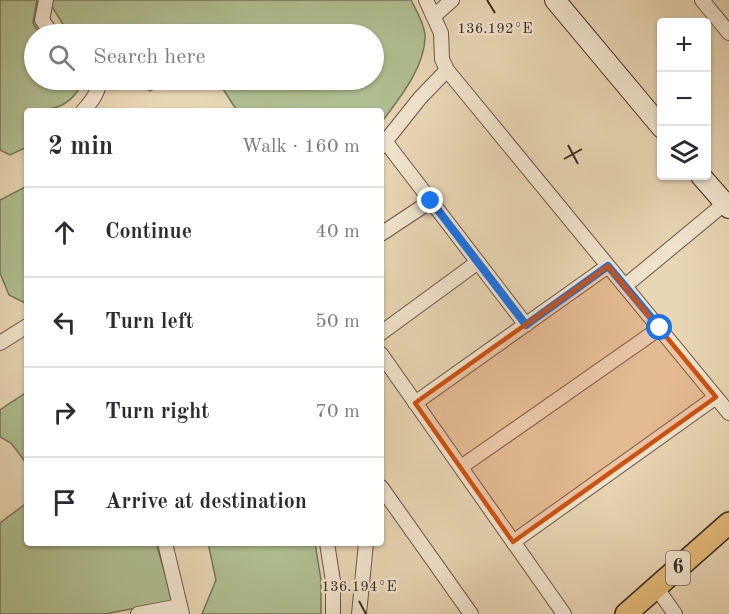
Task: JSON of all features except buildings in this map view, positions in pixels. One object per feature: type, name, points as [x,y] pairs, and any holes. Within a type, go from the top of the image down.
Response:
[{"type":"main road","name":"6","points":[[626,614],[727,528]]},
{"type":"street","points":[[45,24],[42,20],[46,0]]},
{"type":"street","points":[[426,0],[441,33],[442,59],[447,70],[729,412]]},
{"type":"street","points":[[434,16],[452,0]]},
{"type":"street","points":[[555,0],[660,126]]},
{"type":"street","points":[[702,0],[729,33]]},
{"type":"street","points":[[384,143],[447,70]]},
{"type":"street","points":[[86,108],[98,90]]},
{"type":"street","points":[[384,145],[431,201],[526,325]]},
{"type":"street","points":[[625,286],[724,200],[705,180]]},
{"type":"street","points":[[384,232],[431,201]]},
{"type":"street","points":[[384,331],[478,262]]},
{"type":"street","points":[[415,403],[608,266]]},
{"type":"street","points":[[0,343],[24,328]]},
{"type":"street","points":[[461,467],[660,328]]},
{"type":"street","points":[[384,358],[564,614]]},
{"type":"street","points":[[513,542],[716,397]]},
{"type":"street","points":[[384,491],[471,614]]},
{"type":"street","points":[[138,614],[181,610],[166,546]]},
{"type":"street","points":[[327,546],[333,581],[333,614]]},
{"type":"street","points":[[359,614],[366,546]]},
{"type":"street","points":[[656,587],[675,614]]},
{"type":"highlighted area","points":[[608,266],[716,397],[513,542],[415,403]]},
{"type":"green space","points":[[0,0],[37,0],[34,24],[24,24],[24,90],[78,90],[61,106],[24,108],[24,148],[10,155],[0,150]]},
{"type":"green space","points":[[52,0],[411,0],[423,26],[424,47],[410,82],[384,119],[384,108],[235,108],[224,90],[384,90],[384,24],[63,24],[51,5]]},
{"type":"green space","points":[[24,188],[24,302],[9,295],[0,273],[0,200]]},
{"type":"green space","points":[[24,394],[24,460],[11,443],[0,437],[0,410]]},
{"type":"green space","points":[[24,505],[24,546],[157,546],[173,601],[105,614],[0,614],[0,523]]},
{"type":"green space","points":[[209,546],[315,546],[321,580],[321,614],[202,614],[216,580]]},
{"type":"route","points":[[431,201],[526,325],[608,266],[660,328]]}]
